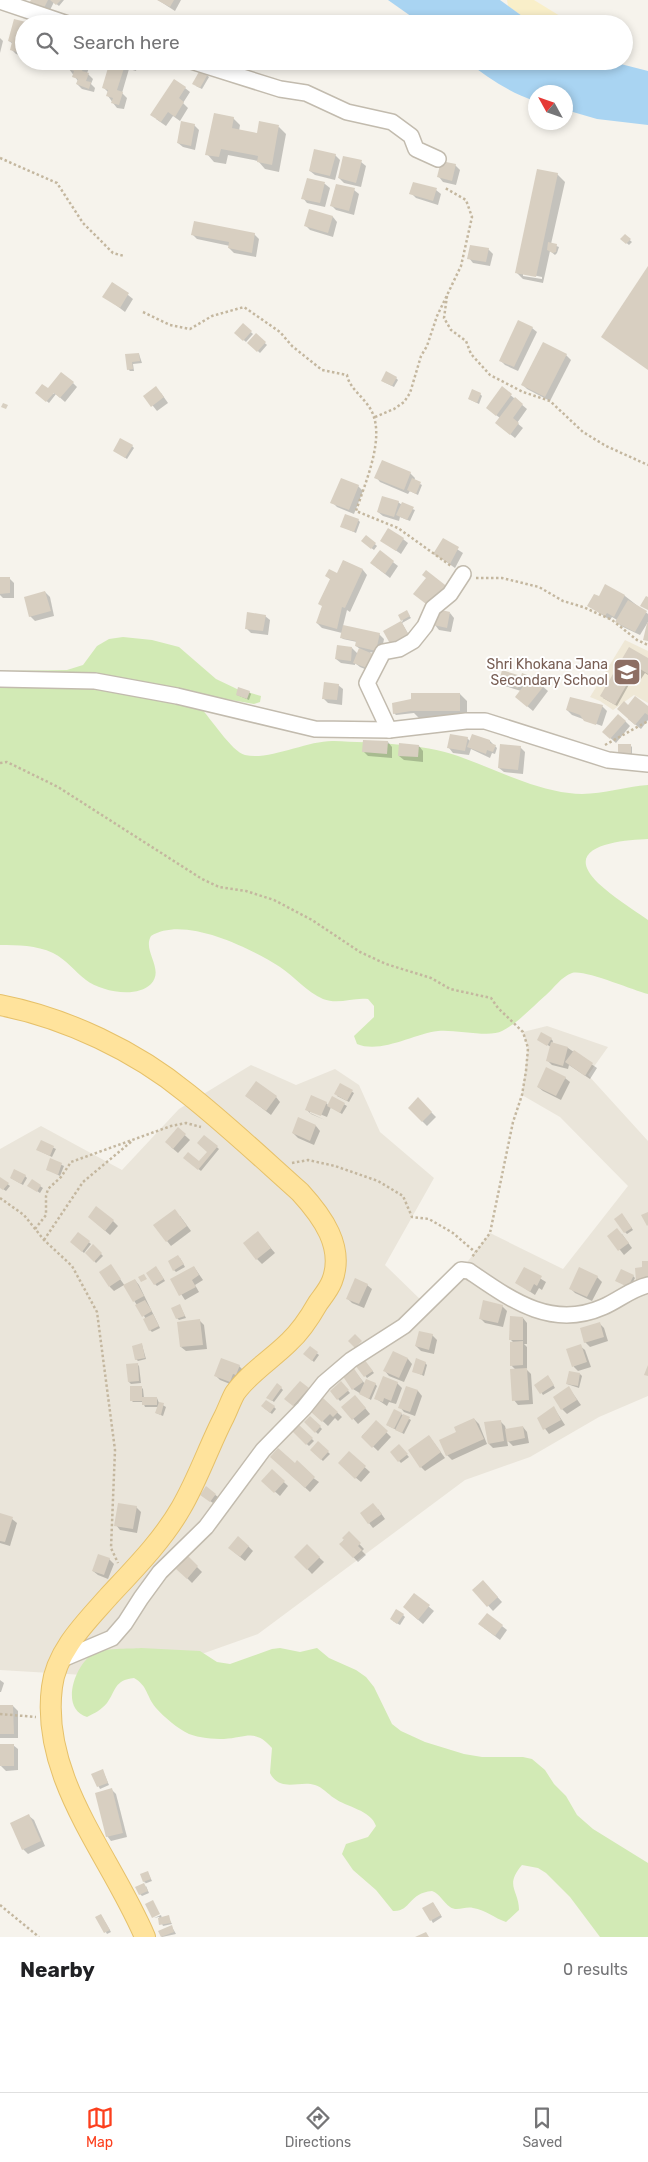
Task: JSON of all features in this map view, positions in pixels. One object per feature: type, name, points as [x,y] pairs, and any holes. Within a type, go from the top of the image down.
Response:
[{"type":"main road","points":[[0,1005],[63,1024],[96,1038],[150,1067],[187,1092],[300,1192],[317,1210],[334,1245],[337,1262],[332,1282],[291,1341],[236,1393],[182,1508],[155,1546],[80,1629],[60,1660],[52,1685],[50,1719],[57,1759],[92,1837],[121,1888],[145,1937]]},
{"type":"street","points":[[0,1],[41,15]]},
{"type":"street","points":[[219,70],[280,90],[306,93],[347,112],[392,122],[411,136],[416,149],[438,159]]},
{"type":"street","points":[[389,730],[367,683],[372,670],[383,652],[399,649],[413,641],[425,626],[433,608],[450,594],[463,574]]},
{"type":"street","points":[[0,678],[95,681],[177,696],[315,729],[389,730],[466,721],[485,722],[608,760],[648,764]]},
{"type":"street","points":[[60,1660],[112,1638],[125,1623],[160,1572],[206,1527],[263,1450],[304,1408],[324,1384],[351,1360],[404,1326],[461,1270],[469,1272],[516,1302],[541,1311],[562,1315],[584,1314],[605,1306],[636,1288],[648,1285]]},
{"type":"path","points":[[0,158],[57,183],[83,223],[113,252],[124,256]]},
{"type":"path","points":[[375,417],[394,409],[404,402],[410,393],[421,356],[461,266],[472,217],[466,200],[444,188]]},
{"type":"path","points":[[447,296],[444,318],[452,330],[466,341],[471,354],[490,375],[522,392],[550,401],[583,432],[606,446],[648,465]]},
{"type":"path","points":[[144,312],[170,325],[190,329],[212,316],[244,307],[280,332],[292,346],[322,370],[347,375],[348,383],[364,398],[375,417],[375,456],[356,511],[398,528],[463,574],[481,579],[502,578],[539,587],[563,601],[583,607],[612,620],[637,640],[648,645]]},
{"type":"path","points":[[580,752],[604,745],[648,721]]},
{"type":"path","points":[[0,763],[7,762],[58,787],[202,879],[219,886],[246,891],[274,900],[312,920],[360,952],[386,964],[431,978],[450,989],[491,998],[498,1008],[523,1032],[528,1048],[522,1095],[512,1122],[490,1233],[461,1270]]},
{"type":"path","points":[[35,1228],[46,1214],[48,1189],[61,1177],[71,1162],[135,1138],[186,1123],[204,1128]]},
{"type":"path","points":[[44,1240],[83,1182],[135,1138]]},
{"type":"path","points":[[271,1166],[308,1160],[335,1166],[378,1181],[402,1196],[412,1217],[429,1219],[452,1233],[476,1252]]},
{"type":"path","points":[[0,1198],[24,1215],[44,1240],[72,1266],[97,1312],[115,1450],[111,1548],[125,1579]]},
{"type":"path","points":[[0,1905],[39,1937]]},
{"type":"shaded area","name":"Shri Khokana Jana Secondary School","points":[[625,640],[648,651],[648,703],[634,695],[613,710],[590,697]]},
{"type":"shaded area","points":[[547,1026],[608,1047],[588,1075],[648,1141],[648,1396],[599,1417],[530,1457],[465,1480],[258,1634],[134,1678],[0,1670],[0,1149],[41,1126],[122,1170],[179,1109],[251,1065],[296,1085],[335,1069],[359,1085],[380,1132],[434,1178],[385,1265],[425,1304],[461,1270],[490,1233],[563,1269],[628,1186],[560,1117],[522,1095],[528,1048],[523,1032]]},
{"type":"green space","points":[[123,637],[152,640],[179,647],[216,679],[237,689],[261,696],[260,702],[254,704],[214,697],[199,706],[234,748],[245,755],[265,755],[334,741],[397,744],[429,748],[458,756],[526,783],[555,791],[589,794],[648,785],[648,839],[611,843],[599,847],[590,853],[586,860],[588,870],[598,883],[648,920],[648,994],[587,974],[572,973],[561,980],[519,1019],[502,1031],[481,1034],[438,1031],[376,1047],[357,1044],[354,1036],[374,1017],[374,1006],[368,999],[329,1001],[323,999],[267,959],[217,936],[181,929],[165,931],[151,936],[149,948],[155,966],[155,978],[144,989],[128,992],[109,990],[92,984],[62,959],[47,950],[27,946],[0,945],[0,671],[67,670],[83,665],[97,646],[109,639]]},
{"type":"green space","points":[[141,1648],[200,1651],[217,1662],[230,1664],[272,1649],[280,1648],[300,1652],[317,1648],[329,1658],[356,1670],[366,1677],[374,1687],[392,1724],[401,1731],[425,1742],[464,1754],[482,1757],[523,1757],[532,1759],[545,1770],[554,1784],[566,1796],[577,1815],[593,1829],[648,1863],[648,1937],[600,1937],[570,1897],[546,1873],[538,1868],[522,1865],[513,1883],[519,1910],[506,1922],[478,1909],[453,1908],[432,1891],[418,1895],[403,1909],[393,1911],[376,1890],[353,1870],[342,1854],[346,1844],[368,1837],[376,1826],[373,1821],[364,1812],[339,1801],[318,1786],[279,1783],[270,1773],[272,1748],[260,1738],[250,1736],[215,1739],[189,1734],[176,1726],[159,1711],[142,1684],[134,1678],[127,1679],[119,1684],[107,1703],[98,1711],[87,1717],[78,1712],[72,1696],[73,1686],[76,1676],[87,1659],[98,1651]]},
{"type":"sand","points":[[507,0],[534,0],[558,15],[520,15],[508,6]]},
{"type":"water","points":[[388,0],[500,0],[521,15],[409,15]]},
{"type":"water","points":[[633,67],[648,71],[648,125],[597,119],[573,112],[573,85],[528,85],[528,98],[499,84],[478,70],[633,70]]},
{"type":"building","points":[[31,0],[48,0],[43,10],[29,3]]},
{"type":"building","points":[[50,0],[61,0],[56,5]]},
{"type":"building","points":[[157,0],[174,0],[170,7]]},
{"type":"building","points":[[15,19],[15,51],[10,50],[12,42],[8,41]]},
{"type":"building","points":[[71,70],[82,70],[89,73],[86,81],[91,82],[89,89],[76,84],[78,79],[72,77],[74,71]]},
{"type":"building","points":[[107,70],[123,70],[117,90],[123,92],[119,105],[111,103],[113,98],[106,96],[108,90],[102,88]]},
{"type":"building","points":[[200,70],[208,74],[200,88],[192,84]]},
{"type":"building","points":[[174,79],[186,87],[179,98],[184,102],[175,117],[168,112],[161,122],[150,115]]},
{"type":"building","points":[[214,113],[234,117],[232,128],[257,133],[259,121],[279,125],[272,165],[257,162],[258,156],[221,149],[219,157],[205,155]]},
{"type":"building","points":[[181,121],[195,124],[191,146],[177,143]]},
{"type":"building","points":[[314,149],[336,154],[330,176],[309,171]]},
{"type":"building","points":[[343,156],[362,160],[356,183],[338,178]]},
{"type":"building","points":[[441,161],[456,164],[452,181],[437,177]]},
{"type":"building","points":[[537,169],[558,173],[536,277],[515,273]]},
{"type":"building","points":[[307,178],[325,182],[320,203],[301,199]]},
{"type":"building","points":[[413,182],[437,188],[433,201],[409,194]]},
{"type":"building","points":[[336,184],[355,188],[349,211],[330,206]]},
{"type":"building","points":[[309,209],[333,216],[328,233],[304,226]]},
{"type":"building","points":[[194,221],[255,233],[252,253],[228,248],[229,242],[191,235]]},
{"type":"building","points":[[625,234],[631,239],[626,244],[620,239]]},
{"type":"building","points":[[548,242],[557,244],[556,252],[553,253],[547,250]]},
{"type":"building","points":[[470,245],[489,248],[486,262],[467,259]]},
{"type":"building","points":[[648,266],[648,370],[601,337]]},
{"type":"building","points":[[112,282],[129,293],[120,308],[102,297]]},
{"type":"building","points":[[518,320],[533,327],[514,367],[499,361]]},
{"type":"building","points":[[243,323],[252,331],[243,341],[234,333]]},
{"type":"building","points":[[256,333],[266,342],[257,352],[247,343]]},
{"type":"building","points":[[543,342],[567,354],[545,397],[521,385]]},
{"type":"building","points":[[139,353],[140,361],[132,362],[133,369],[127,370],[125,354]]},
{"type":"building","points":[[386,371],[397,377],[392,386],[381,381]]},
{"type":"building","points":[[61,372],[74,382],[60,398],[54,393],[46,402],[35,393],[42,384],[48,388]]},
{"type":"building","points":[[156,386],[164,397],[151,407],[143,396]]},
{"type":"building","points":[[502,386],[512,394],[496,416],[486,408]]},
{"type":"building","points":[[472,389],[481,393],[477,403],[468,399]]},
{"type":"building","points":[[515,397],[523,404],[513,418],[519,423],[510,435],[495,423]]},
{"type":"building","points":[[3,403],[8,405],[6,409],[1,407]]},
{"type":"building","points":[[120,438],[133,445],[125,458],[113,451]]},
{"type":"building","points":[[382,460],[411,472],[404,490],[374,478]]},
{"type":"building","points":[[341,478],[359,485],[349,510],[330,503]]},
{"type":"building","points":[[412,478],[421,482],[416,494],[407,490]]},
{"type":"building","points":[[382,496],[399,501],[394,517],[377,512]]},
{"type":"building","points":[[402,502],[414,507],[407,520],[396,515]]},
{"type":"building","points":[[345,514],[359,519],[354,532],[340,527]]},
{"type":"building","points":[[388,528],[404,538],[396,551],[380,541]]},
{"type":"building","points":[[366,535],[376,543],[371,549],[361,541]]},
{"type":"building","points":[[443,538],[459,547],[450,564],[433,554]]},
{"type":"building","points":[[380,550],[394,561],[385,574],[370,563]]},
{"type":"building","points":[[343,560],[363,569],[345,608],[342,607],[337,629],[316,623],[322,606],[318,604],[330,579],[325,576],[329,569],[337,573]]},
{"type":"building","points":[[426,570],[449,588],[430,607],[413,594],[426,578],[422,575]]},
{"type":"building","points":[[0,577],[10,577],[10,593],[0,594]]},
{"type":"building","points":[[605,584],[625,595],[614,617],[607,613],[605,616],[587,606],[594,594],[599,596]]},
{"type":"building","points":[[45,591],[51,611],[29,617],[24,597]]},
{"type":"building","points":[[646,596],[648,597],[648,610],[640,606]]},
{"type":"building","points":[[628,600],[647,611],[635,632],[615,622]]},
{"type":"building","points":[[437,609],[450,612],[447,628],[433,625]]},
{"type":"building","points":[[407,610],[410,616],[401,621],[398,615]]},
{"type":"building","points":[[247,612],[266,615],[263,631],[245,629]]},
{"type":"building","points":[[401,621],[411,639],[393,649],[383,631]]},
{"type":"building","points":[[648,623],[648,641],[643,640]]},
{"type":"building","points":[[343,625],[380,633],[376,651],[355,646],[356,641],[340,638]]},
{"type":"building","points":[[337,645],[352,647],[351,661],[335,659]]},
{"type":"building","points":[[629,647],[648,658],[648,674],[637,667],[615,705],[600,696]]},
{"type":"building","points":[[359,648],[373,654],[367,668],[353,663]]},
{"type":"building","points":[[502,670],[521,676],[522,673],[527,675],[524,684],[519,682],[518,688],[499,682]]},
{"type":"building","points":[[531,676],[544,686],[527,707],[515,697]]},
{"type":"building","points":[[324,682],[339,684],[337,700],[322,699]]},
{"type":"building","points":[[238,687],[250,691],[247,699],[236,695]]},
{"type":"building","points":[[411,693],[460,693],[460,711],[411,711],[393,714],[392,703],[411,699]]},
{"type":"building","points":[[635,696],[648,706],[648,715],[645,713],[635,725],[617,709],[624,701],[628,705]]},
{"type":"building","points":[[570,697],[603,705],[596,725],[584,721],[580,715],[566,710]]},
{"type":"building","points":[[618,714],[626,721],[610,739],[602,732]]},
{"type":"building","points":[[450,734],[468,737],[465,751],[447,748]]},
{"type":"building","points":[[472,734],[490,740],[490,743],[496,745],[493,752],[487,750],[486,754],[467,747]]},
{"type":"building","points":[[363,740],[388,741],[387,754],[362,752]]},
{"type":"building","points":[[399,743],[419,745],[418,757],[398,756]]},
{"type":"building","points":[[500,744],[521,746],[518,770],[498,768]]},
{"type":"building","points":[[618,744],[631,744],[631,753],[618,753]]},
{"type":"building","points":[[541,1032],[552,1038],[547,1046],[537,1040]]},
{"type":"building","points":[[551,1042],[568,1047],[563,1066],[546,1061]]},
{"type":"building","points":[[574,1050],[593,1063],[585,1076],[565,1062]]},
{"type":"building","points":[[546,1067],[566,1077],[556,1096],[537,1087]]},
{"type":"building","points":[[256,1081],[277,1096],[266,1111],[245,1096]]},
{"type":"building","points":[[340,1083],[353,1090],[347,1101],[334,1094]]},
{"type":"building","points":[[311,1095],[327,1102],[321,1116],[305,1110]]},
{"type":"building","points":[[332,1096],[345,1103],[340,1113],[327,1106]]},
{"type":"building","points":[[418,1097],[432,1112],[422,1122],[408,1108]]},
{"type":"building","points":[[298,1117],[316,1125],[310,1141],[292,1133]]},
{"type":"building","points":[[178,1127],[186,1134],[173,1149],[165,1142]]},
{"type":"building","points":[[204,1135],[218,1146],[198,1170],[183,1158],[188,1152],[199,1161],[207,1152],[197,1143]]},
{"type":"building","points":[[41,1140],[54,1146],[50,1156],[36,1150]]},
{"type":"building","points":[[50,1158],[62,1163],[58,1175],[46,1170]]},
{"type":"building","points":[[14,1169],[26,1175],[21,1184],[10,1178]]},
{"type":"building","points":[[0,1177],[9,1183],[3,1190],[0,1188]]},
{"type":"building","points":[[32,1179],[41,1185],[37,1192],[27,1186]]},
{"type":"building","points":[[96,1206],[114,1220],[105,1231],[88,1217]]},
{"type":"building","points":[[175,1209],[187,1226],[166,1242],[153,1225]]},
{"type":"building","points":[[648,1212],[648,1225],[647,1226],[641,1215]]},
{"type":"building","points":[[622,1213],[632,1228],[624,1233],[614,1219]]},
{"type":"building","points":[[617,1228],[629,1243],[618,1251],[607,1236]]},
{"type":"building","points":[[258,1231],[271,1248],[256,1260],[243,1243]]},
{"type":"building","points":[[78,1232],[90,1241],[82,1252],[70,1242]]},
{"type":"building","points":[[93,1244],[102,1253],[94,1262],[85,1253]]},
{"type":"building","points":[[178,1255],[184,1264],[173,1271],[168,1261]]},
{"type":"building","points":[[642,1261],[648,1261],[648,1280],[636,1281],[635,1268],[642,1267]]},
{"type":"building","points":[[111,1264],[121,1279],[109,1287],[99,1272]]},
{"type":"building","points":[[156,1266],[164,1279],[154,1285],[146,1273]]},
{"type":"building","points":[[194,1266],[199,1275],[192,1280],[196,1287],[179,1296],[170,1279]]},
{"type":"building","points":[[524,1267],[542,1276],[537,1286],[534,1284],[530,1292],[515,1283]]},
{"type":"building","points":[[579,1267],[598,1276],[587,1297],[569,1289]]},
{"type":"building","points":[[621,1269],[634,1275],[628,1287],[615,1281]]},
{"type":"building","points":[[144,1274],[147,1279],[141,1282],[138,1277]]},
{"type":"building","points":[[355,1278],[368,1284],[359,1304],[346,1299]]},
{"type":"building","points":[[135,1279],[144,1296],[133,1302],[123,1285]]},
{"type":"building","points":[[145,1300],[152,1311],[142,1317],[135,1305]]},
{"type":"building","points":[[483,1300],[503,1305],[498,1323],[479,1319]]},
{"type":"building","points":[[180,1304],[185,1316],[176,1319],[171,1308]]},
{"type":"building","points":[[153,1314],[159,1326],[149,1331],[143,1319]]},
{"type":"building","points":[[510,1316],[523,1317],[523,1340],[509,1340]]},
{"type":"building","points":[[200,1319],[203,1345],[180,1347],[177,1322]]},
{"type":"building","points":[[600,1322],[604,1337],[584,1343],[580,1328]]},
{"type":"building","points":[[419,1331],[433,1334],[429,1350],[415,1346]]},
{"type":"building","points":[[355,1334],[362,1341],[355,1348],[348,1341]]},
{"type":"building","points":[[523,1341],[523,1365],[510,1366],[510,1342]]},
{"type":"building","points":[[142,1343],[145,1358],[135,1360],[132,1346]]},
{"type":"building","points":[[581,1344],[587,1362],[572,1367],[566,1349]]},
{"type":"building","points":[[310,1346],[318,1352],[312,1361],[303,1354]]},
{"type":"building","points":[[393,1351],[408,1358],[399,1378],[383,1371]]},
{"type":"building","points":[[221,1358],[240,1365],[236,1375],[233,1374],[230,1382],[214,1376]]},
{"type":"building","points":[[416,1358],[426,1362],[422,1375],[412,1372]]},
{"type":"building","points":[[364,1359],[373,1371],[364,1377],[355,1365]]},
{"type":"building","points":[[138,1363],[139,1381],[128,1382],[126,1364]]},
{"type":"building","points":[[648,1365],[648,1376],[644,1375]]},
{"type":"building","points":[[353,1367],[363,1382],[352,1390],[342,1375]]},
{"type":"building","points":[[527,1368],[529,1400],[512,1401],[510,1369]]},
{"type":"building","points":[[569,1371],[580,1373],[578,1386],[566,1384]]},
{"type":"building","points":[[548,1375],[554,1385],[540,1394],[534,1385]]},
{"type":"building","points":[[383,1376],[398,1382],[391,1401],[384,1398],[383,1402],[374,1399]]},
{"type":"building","points":[[366,1379],[376,1383],[369,1399],[359,1394]]},
{"type":"building","points":[[300,1381],[309,1388],[293,1406],[284,1399]]},
{"type":"building","points":[[341,1381],[349,1390],[337,1400],[330,1391]]},
{"type":"building","points":[[277,1383],[282,1387],[272,1401],[266,1398]]},
{"type":"building","points":[[130,1386],[142,1386],[142,1397],[157,1397],[157,1405],[142,1405],[142,1401],[130,1401]]},
{"type":"building","points":[[406,1386],[418,1390],[410,1412],[398,1408]]},
{"type":"building","points":[[569,1386],[577,1400],[561,1410],[553,1397]]},
{"type":"building","points":[[355,1395],[366,1408],[352,1420],[341,1407]]},
{"type":"building","points":[[323,1398],[338,1412],[333,1417],[330,1414],[322,1422],[311,1412]]},
{"type":"building","points":[[266,1400],[275,1406],[270,1413],[261,1406]]},
{"type":"building","points":[[159,1402],[164,1403],[161,1415],[155,1413]]},
{"type":"building","points":[[554,1406],[561,1420],[543,1430],[537,1418]]},
{"type":"building","points":[[394,1409],[402,1413],[394,1429],[386,1425]]},
{"type":"building","points":[[403,1414],[410,1417],[402,1433],[395,1430]]},
{"type":"building","points":[[310,1416],[321,1426],[315,1433],[304,1422]]},
{"type":"building","points":[[474,1418],[484,1439],[446,1456],[439,1440],[456,1432],[454,1427]]},
{"type":"building","points":[[376,1420],[388,1431],[372,1448],[361,1437]]},
{"type":"building","points":[[501,1420],[504,1441],[488,1444],[484,1422]]},
{"type":"building","points":[[298,1424],[313,1438],[306,1445],[292,1431]]},
{"type":"building","points":[[523,1426],[525,1438],[507,1442],[505,1429]]},
{"type":"building","points":[[429,1435],[441,1452],[420,1468],[408,1450]]},
{"type":"building","points":[[318,1441],[329,1451],[321,1460],[310,1450]]},
{"type":"building","points":[[399,1444],[408,1454],[398,1462],[390,1452]]},
{"type":"building","points":[[278,1448],[295,1463],[297,1460],[315,1477],[305,1488],[270,1457]]},
{"type":"building","points":[[349,1451],[366,1466],[355,1479],[338,1463]]},
{"type":"building","points":[[272,1469],[285,1481],[274,1493],[261,1481]]},
{"type":"building","points":[[206,1486],[216,1494],[210,1502],[200,1495]]},
{"type":"building","points":[[118,1503],[137,1506],[133,1529],[114,1526]]},
{"type":"building","points":[[373,1503],[382,1514],[368,1524],[360,1513]]},
{"type":"building","points":[[0,1513],[13,1517],[5,1542],[0,1541]]},
{"type":"building","points":[[349,1531],[361,1543],[358,1546],[362,1550],[353,1558],[339,1544],[344,1540],[342,1538]]},
{"type":"building","points":[[238,1536],[249,1546],[240,1557],[228,1548]]},
{"type":"building","points":[[307,1544],[320,1557],[307,1570],[294,1557]]},
{"type":"building","points":[[98,1554],[110,1558],[104,1575],[92,1571]]},
{"type":"building","points":[[188,1556],[198,1566],[187,1579],[176,1569]]},
{"type":"building","points":[[483,1580],[498,1597],[487,1607],[472,1590]]},
{"type":"building","points":[[414,1593],[430,1605],[418,1620],[403,1607]]},
{"type":"building","points":[[396,1609],[404,1614],[397,1624],[390,1619]]},
{"type":"building","points":[[487,1613],[503,1625],[495,1636],[478,1624]]},
{"type":"building","points":[[0,1705],[13,1705],[14,1734],[0,1734]]},
{"type":"building","points":[[0,1744],[14,1744],[14,1766],[0,1766]]},
{"type":"building","points":[[103,1769],[108,1783],[97,1787],[91,1774]]},
{"type":"building","points":[[112,1788],[123,1833],[106,1837],[95,1793]]},
{"type":"building","points":[[29,1814],[41,1841],[22,1850],[10,1823]]},
{"type":"building","points":[[148,1871],[151,1879],[143,1882],[140,1874]]},
{"type":"building","points":[[144,1883],[148,1891],[139,1895],[135,1887]]},
{"type":"building","points":[[153,1900],[160,1914],[152,1918],[145,1904]]},
{"type":"building","points":[[433,1902],[441,1915],[430,1921],[422,1908]]},
{"type":"building","points":[[101,1914],[110,1930],[104,1933],[95,1917]]},
{"type":"building","points":[[169,1915],[171,1923],[159,1925],[158,1918]]},
{"type":"building","points":[[172,1925],[174,1932],[161,1937],[158,1931]]},
{"type":"building","points":[[426,1932],[429,1937],[415,1937]]},
{"type":"place","name":"Shri Khokana Jana Secondary School","points":[[627,672]]}]
